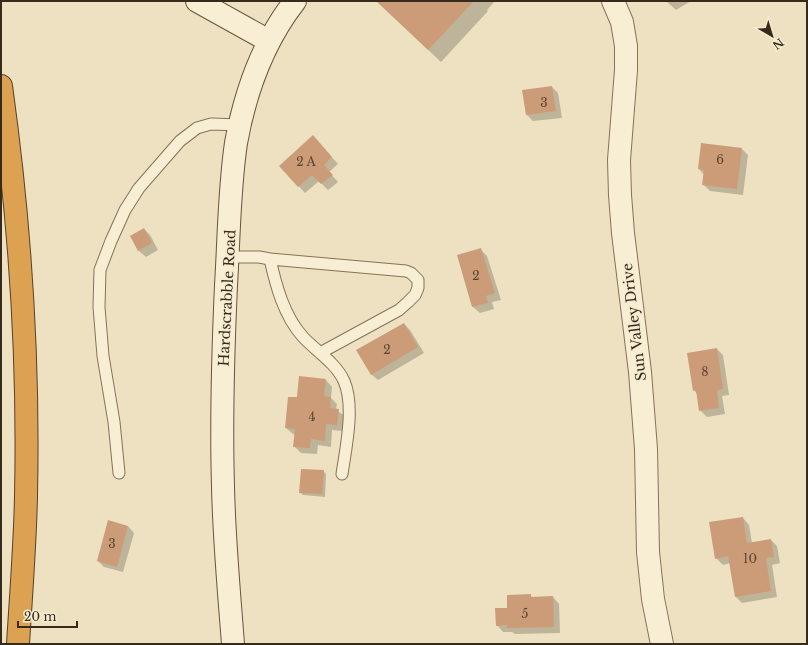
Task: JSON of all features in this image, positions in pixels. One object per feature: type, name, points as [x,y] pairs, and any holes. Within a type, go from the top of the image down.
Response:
[{"type":"highway","points":[[1,86],[16,210],[25,351],[26,497],[18,644]]},
{"type":"main road","points":[[197,1],[269,41]]},
{"type":"main road","name":"Hardscrabble Road","points":[[233,644],[225,549],[222,432],[224,321],[236,143],[244,107],[255,72],[269,41],[295,1]]},
{"type":"main road","name":"Sun Valley Drive","points":[[613,1],[622,22],[626,46],[626,70],[619,160],[620,195],[623,233],[640,372],[646,449],[648,552],[653,599],[662,644]]},
{"type":"lane","points":[[119,473],[114,422],[103,356],[99,307],[100,270],[128,204],[138,188],[180,141],[197,128],[212,124],[241,125]]},
{"type":"lane","points":[[228,257],[259,258],[406,271],[412,273],[418,280],[418,288],[415,295],[399,310],[320,353]]},
{"type":"lane","points":[[270,259],[284,305],[293,324],[302,336],[336,369],[344,380],[350,402],[342,474]]},
{"type":"building","points":[[376,1],[474,1],[428,50]]},
{"type":"building","points":[[552,86],[556,111],[526,115],[522,90]]},
{"type":"building","points":[[313,135],[332,157],[324,165],[333,175],[321,184],[312,175],[298,187],[279,166]]},
{"type":"building","points":[[701,143],[742,148],[737,189],[702,185],[704,170],[698,169]]},
{"type":"building","points":[[144,228],[152,243],[138,251],[130,236]]},
{"type":"building","points":[[481,248],[495,293],[486,296],[488,303],[472,307],[457,255]]},
{"type":"building","points":[[404,323],[418,347],[371,375],[356,350]]},
{"type":"building","points":[[717,348],[723,389],[717,390],[719,408],[699,411],[696,390],[693,391],[687,353]]},
{"type":"building","points":[[299,376],[326,379],[324,396],[331,397],[330,408],[339,409],[337,425],[326,424],[325,441],[311,439],[310,448],[293,447],[295,429],[285,428],[288,397],[297,397]]},
{"type":"building","points":[[301,469],[324,470],[322,494],[299,493]]},
{"type":"building","points":[[743,517],[747,543],[771,539],[774,557],[766,558],[771,591],[735,597],[728,556],[715,559],[709,522]]},
{"type":"building","points":[[108,520],[128,526],[117,567],[97,561]]},
{"type":"building","points":[[531,594],[531,597],[553,596],[554,627],[507,628],[507,625],[496,626],[495,608],[507,608],[507,595]]}]
